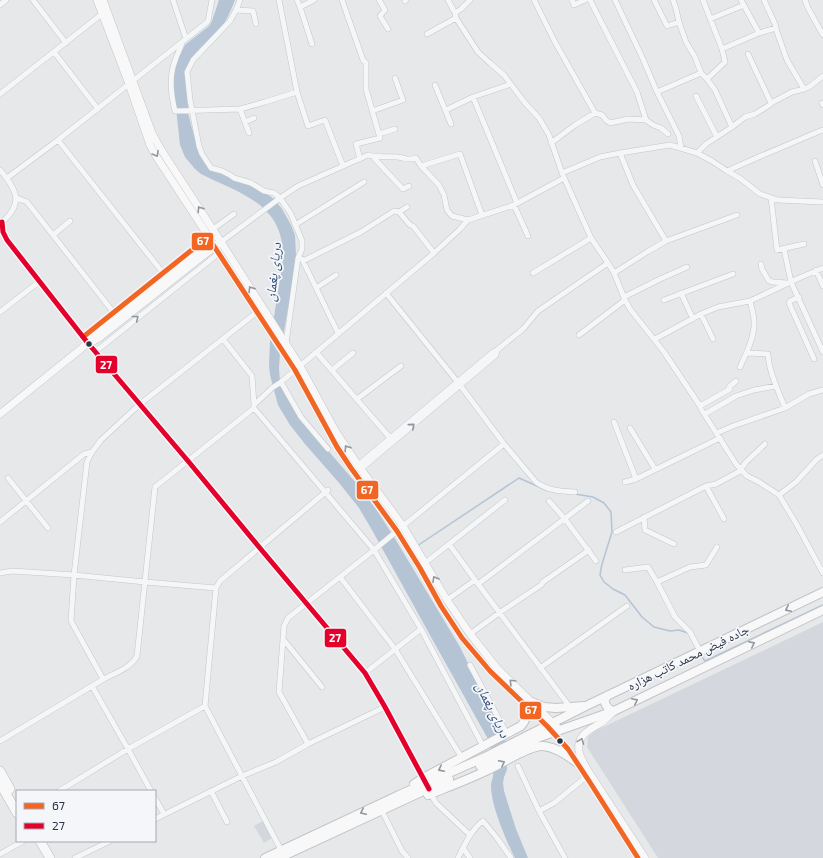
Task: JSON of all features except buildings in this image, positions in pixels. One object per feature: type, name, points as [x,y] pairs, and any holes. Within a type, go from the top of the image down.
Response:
[{"type":"highway","points":[[0,771],[16,798]]},
{"type":"highway","points":[[0,783],[16,811]]},
{"type":"highway","points":[[34,842],[43,858]]},
{"type":"highway","points":[[41,842],[50,858]]},
{"type":"main road","points":[[97,0],[152,133],[160,148],[213,229],[336,432],[400,528],[425,562],[447,600],[470,634],[529,704],[556,708],[586,706]]},
{"type":"main road","points":[[103,0],[131,82],[150,145],[257,312],[270,325]]},
{"type":"main road","points":[[1,412],[82,348],[86,341],[99,327],[194,252],[206,246],[208,237]]},
{"type":"main road","points":[[86,341],[99,338],[217,250],[221,242]]},
{"type":"main road","points":[[112,328],[117,334]]},
{"type":"main road","points":[[298,368],[337,447],[351,468],[400,528],[441,606],[462,638],[490,671],[529,704],[556,731],[638,858]]},
{"type":"main road","name":"جاده فیض محمد کاتب هزاره","points":[[512,751],[538,730],[823,592]]},
{"type":"main road","points":[[265,858],[280,854],[343,825],[399,795],[486,764],[540,737],[614,711],[823,610]]},
{"type":"main road","points":[[607,696],[605,701],[606,706],[609,710],[614,711]]},
{"type":"main road","points":[[343,825],[382,811],[427,786],[462,758],[521,726],[525,722],[529,704]]},
{"type":"main road","points":[[614,711],[606,720],[585,733],[580,739],[578,750],[588,771],[645,858]]},
{"type":"main road","points":[[521,726],[538,730]]},
{"type":"main road","points":[[512,751],[528,750],[542,746],[549,747],[562,752],[576,762]]},
{"type":"street","points":[[0,5],[6,0]]},
{"type":"street","points":[[33,0],[66,43]]},
{"type":"street","points":[[173,0],[184,41],[172,68],[171,79],[175,111],[240,109],[297,92]]},
{"type":"street","points":[[7,178],[98,109],[208,21],[212,0]]},
{"type":"street","points":[[240,0],[230,21],[193,60],[187,72],[190,111],[199,146],[211,168],[222,171],[234,178],[251,183],[264,191],[274,193],[290,214],[302,241],[302,249],[298,258],[284,346]]},
{"type":"street","points":[[279,0],[297,92],[308,126],[325,120],[343,166]]},
{"type":"street","points":[[296,0],[300,7],[312,44]]},
{"type":"street","points":[[300,7],[314,0]]},
{"type":"street","points":[[342,0],[363,60],[366,63],[366,84],[380,138],[356,144],[360,159]]},
{"type":"street","points":[[380,0],[385,10],[380,16],[388,30]]},
{"type":"street","points":[[448,0],[455,15],[478,52],[504,75],[525,103],[539,118],[549,135],[563,175],[591,238],[614,273],[630,309],[655,339],[700,406],[736,464],[747,476],[780,495],[823,573]]},
{"type":"street","points":[[427,34],[455,15],[470,0]]},
{"type":"street","points":[[534,0],[555,42],[595,113],[602,115],[610,123],[628,119],[646,120],[661,128],[668,134]]},
{"type":"street","points":[[572,0],[574,5],[585,0]]},
{"type":"street","points":[[590,0],[637,92],[646,120]]},
{"type":"street","points":[[615,0],[679,136],[681,148]]},
{"type":"street","points":[[654,0],[666,26],[679,22]]},
{"type":"street","points":[[673,0],[686,42],[695,57],[701,73],[715,90],[732,127]]},
{"type":"street","points":[[703,0],[722,49],[725,62],[707,79]]},
{"type":"street","points":[[764,0],[775,24],[787,60],[804,89]]},
{"type":"street","points":[[805,0],[823,35]]},
{"type":"street","points":[[710,19],[743,3],[759,34]]},
{"type":"street","points":[[236,10],[253,11],[256,24]]},
{"type":"street","points":[[0,94],[102,14]]},
{"type":"street","points":[[722,49],[776,28]]},
{"type":"street","points":[[54,52],[98,109]]},
{"type":"street","points":[[748,54],[771,103]]},
{"type":"street","points":[[657,92],[701,73]]},
{"type":"street","points":[[697,153],[706,144],[745,117],[755,114],[771,103],[792,92],[804,89],[823,76]]},
{"type":"street","points":[[372,111],[403,100],[395,78]]},
{"type":"street","points":[[446,110],[511,84]]},
{"type":"street","points":[[435,85],[451,124]]},
{"type":"street","points":[[696,96],[717,136]]},
{"type":"street","points":[[473,98],[528,236]]},
{"type":"street","points":[[240,109],[249,133]]},
{"type":"street","points":[[551,143],[575,125],[595,113]]},
{"type":"street","points":[[245,122],[254,118]]},
{"type":"street","points":[[379,134],[395,129]]},
{"type":"street","points":[[727,172],[783,146],[823,130]]},
{"type":"street","points":[[58,140],[163,273]]},
{"type":"street","points":[[0,741],[103,679],[128,666],[134,661],[137,656],[155,487],[254,406],[272,388],[298,368],[434,253],[468,220],[516,204],[563,175],[600,158],[620,153],[670,145],[697,153],[712,161],[727,172],[741,179],[760,194],[778,200],[823,202]]},
{"type":"street","points":[[620,153],[633,185],[666,241]]},
{"type":"street","points":[[421,166],[460,154],[482,215]]},
{"type":"street","points":[[221,242],[264,209],[298,186],[368,155],[373,157],[398,157],[409,160],[416,158],[421,166],[439,185],[444,195],[447,210],[452,216],[468,220]]},
{"type":"street","points":[[373,157],[403,189],[409,186]]},
{"type":"street","points":[[815,161],[823,185]]},
{"type":"street","points":[[0,170],[7,178],[17,198],[16,204],[10,214],[1,223],[7,240],[95,352],[365,673],[385,707],[436,803],[470,835]]},
{"type":"street","points":[[295,225],[364,182]]},
{"type":"street","points":[[17,198],[27,202],[114,313]]},
{"type":"street","points":[[771,198],[777,250],[804,244]]},
{"type":"street","points":[[303,261],[361,232],[394,211],[399,212],[407,207]]},
{"type":"street","points":[[399,212],[410,225],[413,226],[434,253]]},
{"type":"street","points":[[213,229],[234,214]]},
{"type":"street","points":[[614,273],[666,241],[738,214]]},
{"type":"street","points":[[53,235],[70,221]]},
{"type":"street","points":[[533,273],[591,238]]},
{"type":"street","points":[[784,249],[790,283],[799,297],[823,352]]},
{"type":"street","points":[[99,327],[163,273],[194,252]]},
{"type":"street","points":[[300,254],[338,333]]},
{"type":"street","points":[[359,467],[522,329],[538,310],[608,263]]},
{"type":"street","points":[[762,264],[762,269],[769,281],[790,283]]},
{"type":"street","points":[[95,352],[194,267]]},
{"type":"street","points":[[579,335],[625,298],[658,280],[687,268]]},
{"type":"street","points":[[655,339],[718,307],[750,301],[823,268]]},
{"type":"street","points":[[816,270],[823,286]]},
{"type":"street","points":[[664,300],[733,274]]},
{"type":"street","points":[[316,288],[336,275]]},
{"type":"street","points":[[0,312],[40,281]]},
{"type":"street","points":[[386,293],[458,383],[504,444],[536,482],[541,486],[556,491],[574,492]]},
{"type":"street","points":[[681,293],[693,319]]},
{"type":"street","points":[[799,297],[790,301],[789,303],[814,358]]},
{"type":"street","points":[[740,367],[752,340],[754,325],[750,301]]},
{"type":"street","points":[[103,679],[71,621],[74,575],[87,462],[101,440],[140,404],[257,312]]},
{"type":"street","points":[[702,314],[713,339]]},
{"type":"street","points":[[223,339],[252,376],[254,406],[374,550],[485,745]]},
{"type":"street","points":[[316,352],[357,398],[391,440]]},
{"type":"street","points":[[332,370],[353,353]]},
{"type":"street","points":[[747,353],[768,354],[768,363],[785,408]]},
{"type":"street","points":[[357,398],[401,366]]},
{"type":"street","points":[[700,406],[730,389],[729,387],[736,381]]},
{"type":"street","points":[[281,382],[301,417],[328,449]]},
{"type":"street","points":[[705,414],[736,396],[776,386]]},
{"type":"street","points":[[625,482],[636,479],[719,436],[733,426],[785,408],[809,394],[823,390]]},
{"type":"street","points":[[614,422],[636,479]]},
{"type":"street","points":[[630,428],[655,469]]},
{"type":"street","points":[[308,744],[279,692],[284,626],[288,618],[504,444]]},
{"type":"street","points":[[616,532],[706,486],[716,484],[741,469],[746,462],[765,444]]},
{"type":"street","points":[[0,522],[84,454],[92,452]]},
{"type":"street","points":[[780,495],[796,482],[817,458],[823,455]]},
{"type":"street","points":[[8,478],[48,528]]},
{"type":"street","points":[[706,486],[724,519]]},
{"type":"street","points":[[280,854],[242,776],[205,706],[216,588],[220,581],[259,547],[327,492]]},
{"type":"street","points":[[425,562],[506,500]]},
{"type":"street","points":[[549,501],[565,518],[596,561]]},
{"type":"street","points":[[447,600],[477,582],[588,501]]},
{"type":"street","points":[[644,517],[645,530],[674,544]]},
{"type":"street","points":[[449,544],[570,707]]},
{"type":"street","points":[[657,582],[690,567],[706,565],[717,547]]},
{"type":"street","points":[[470,634],[499,612],[541,585],[543,582],[589,550]]},
{"type":"street","points":[[624,570],[648,567],[675,617],[690,632],[700,651]]},
{"type":"street","points":[[0,573],[12,571],[74,575],[216,588]]},
{"type":"street","points":[[340,577],[395,649],[462,758]]},
{"type":"street","points":[[540,668],[627,606]]},
{"type":"street","points":[[365,673],[420,630]]},
{"type":"street","points":[[283,638],[322,686]]},
{"type":"street","points":[[470,665],[506,735]]},
{"type":"street","points":[[92,686],[150,790]]},
{"type":"street","points":[[62,790],[128,749],[205,706]]},
{"type":"street","points":[[156,818],[242,776],[276,762],[308,744],[385,707]]},
{"type":"street","points":[[518,766],[539,811],[565,858]]},
{"type":"street","points":[[539,811],[554,803],[586,777]]},
{"type":"street","points":[[211,791],[227,822]]},
{"type":"street","points":[[156,800],[164,814]]},
{"type":"street","points":[[382,811],[402,851],[408,858]]},
{"type":"street","points":[[458,858],[470,835],[483,821],[511,858]]},
{"type":"street","points":[[0,854],[21,842]]},
{"type":"street","points":[[75,858],[108,842]]},
{"type":"street","points":[[463,848],[470,858]]},
{"type":"shaded area","points":[[823,622],[823,858],[658,858],[587,747],[588,737],[595,731]]},
{"type":"shaded area","points":[[263,821],[272,838],[264,843],[254,826]]},
{"type":"water","points":[[219,0],[235,0],[221,28],[200,48],[188,66],[186,75],[188,113],[197,147],[208,165],[248,183],[274,199],[282,209],[295,235],[295,270],[280,353],[280,382],[318,439],[369,498],[460,647],[506,742],[507,770],[503,783],[504,791],[516,829],[528,858],[515,858],[503,833],[496,813],[491,785],[493,777],[493,762],[491,747],[488,739],[359,508],[290,425],[278,405],[270,375],[269,365],[270,342],[283,260],[282,241],[277,226],[268,213],[258,204],[245,195],[201,174],[195,169],[185,157],[180,145],[173,72],[179,53],[186,44],[209,26]]},
{"type":"waterway","points":[[417,546],[519,478],[546,490]]},
{"type":"waterway","points":[[575,494],[593,497],[604,503],[611,512],[612,532],[600,575],[604,582],[613,589],[625,595],[642,617],[654,627],[670,631],[679,630],[688,633]]},
{"type":"waterway","points":[[700,654],[705,661],[823,605]]},
{"type":"transit line","name":"27","points":[[2,222],[3,232],[7,240],[87,342],[365,673],[429,789]]},
{"type":"transit line","name":"67","points":[[83,337],[208,237],[295,370],[337,447],[397,531],[441,606],[462,638],[490,671],[547,726],[568,749],[638,858]]},
{"type":"water label","name":"دریای پغمان","points":[[273,272]]},
{"type":"water label","name":"دریای پغمان","points":[[493,710]]}]
